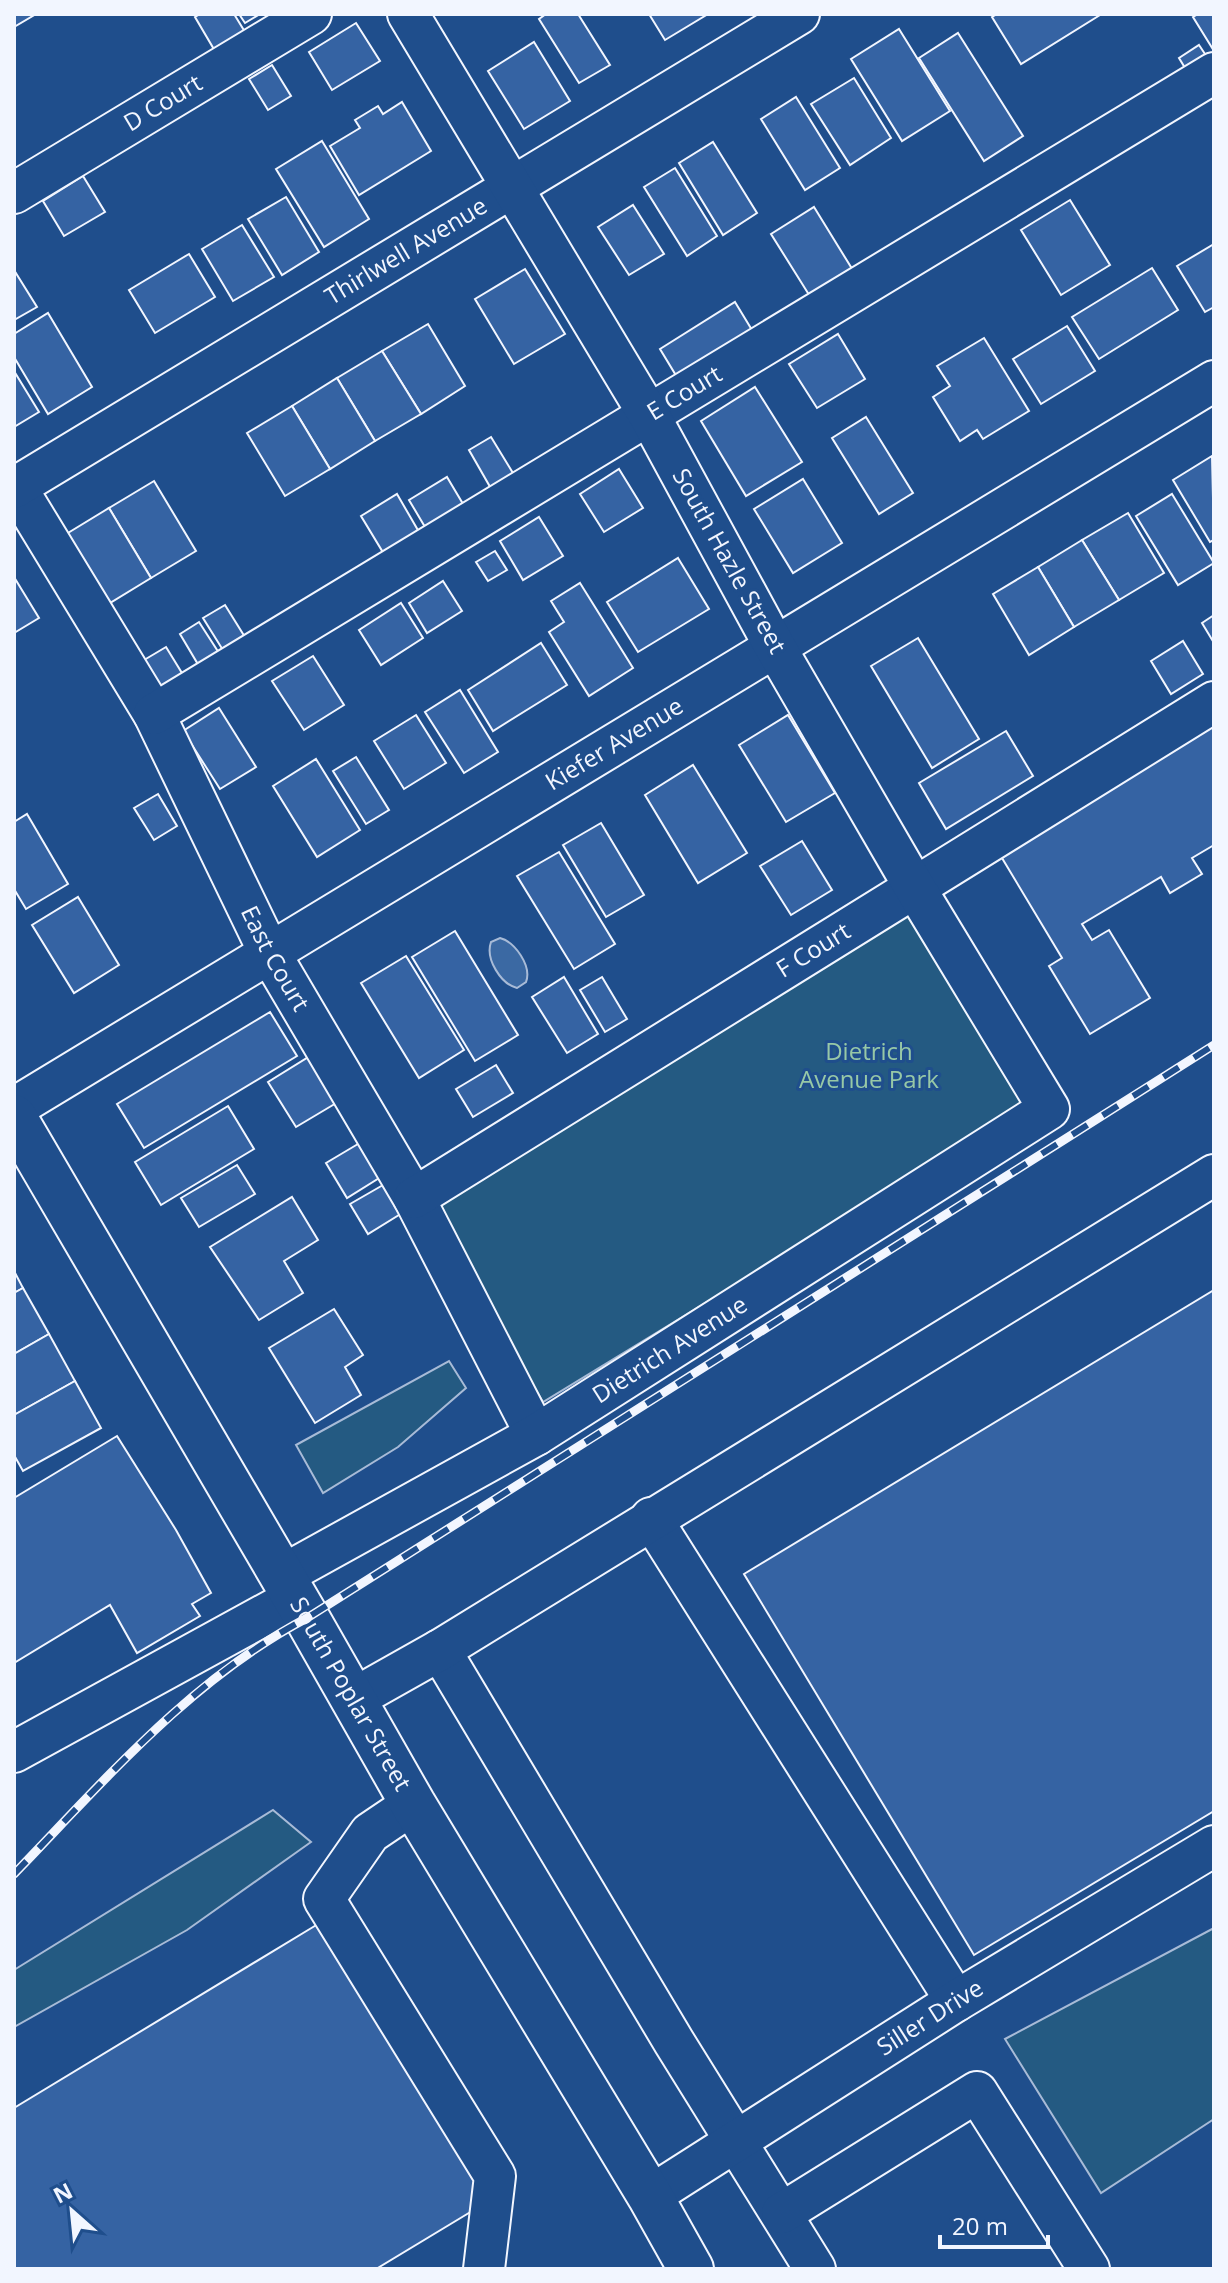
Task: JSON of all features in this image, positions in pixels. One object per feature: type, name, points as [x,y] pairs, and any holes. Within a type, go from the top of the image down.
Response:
[{"type":"main road","name":"South Poplar Street","points":[[14,1117],[413,1804],[691,2269]]},
{"type":"street","name":"D Court","points":[[14,193],[311,14]]},
{"type":"street","name":"South Hazle Street","points":[[408,14],[649,415],[774,645],[915,888],[1049,1109]]},
{"type":"street","name":"Thirlwell Avenue","points":[[15,486],[799,14]]},
{"type":"street","name":"E Court","points":[[154,714],[1214,73]]},
{"type":"street","name":"Kiefer Avenue","points":[[14,1108],[1214,381]]},
{"type":"street","name":"East Court","points":[[15,486],[154,714],[269,952],[414,1198],[536,1435]]},
{"type":"street","name":"F Court","points":[[414,1198],[1214,702]]},
{"type":"street","name":"Dietrich Avenue","points":[[14,1752],[536,1435],[1049,1109]]},
{"type":"street","points":[[353,1699],[440,1650],[1214,1175]]},
{"type":"street","points":[[651,1518],[956,2001]]},
{"type":"street","points":[[440,1650],[623,1958],[815,2269]]},
{"type":"street","points":[[413,1804],[370,1833],[324,1899],[495,2176],[484,2269]]},
{"type":"street","name":"Siller Drive","points":[[650,2196],[956,2001],[1214,1846]]},
{"type":"street","points":[[782,2213],[977,2092],[1089,2269]]},
{"type":"green space","name":"Dietrich Avenue Park","points":[[911,903],[1035,1102],[543,1402],[426,1202]]},
{"type":"green space","points":[[449,1361],[466,1388],[398,1447],[323,1493],[296,1445]]},
{"type":"green space","points":[[273,1810],[311,1842],[187,1930],[14,2027],[14,1970]]},
{"type":"green space","points":[[1214,1928],[1214,2119],[1101,2193],[1005,2039]]},
{"type":"shaded area","points":[[500,938],[511,944],[527,969],[526,982],[517,988],[505,982],[492,963],[491,942]]},
{"type":"building","points":[[14,14],[36,14],[14,27]]},
{"type":"building","points":[[200,14],[234,14],[245,32],[215,51],[195,17]]},
{"type":"building","points":[[239,14],[260,14],[245,23]]},
{"type":"building","points":[[546,14],[578,14],[610,65],[579,83],[539,19]]},
{"type":"building","points":[[649,14],[708,14],[665,40]]},
{"type":"building","points":[[997,14],[1100,15],[1021,64],[992,17]]},
{"type":"building","points":[[1214,14],[1214,51],[1193,17]]},
{"type":"building","points":[[356,23],[380,61],[332,90],[309,52]]},
{"type":"building","points":[[899,29],[950,111],[902,141],[851,59]]},
{"type":"building","points":[[958,33],[1023,136],[984,161],[919,58]]},
{"type":"building","points":[[534,42],[570,101],[524,129],[488,71]]},
{"type":"building","points":[[1199,45],[1211,63],[1190,76],[1179,58]]},
{"type":"building","points":[[272,65],[291,96],[268,110],[249,79]]},
{"type":"building","points":[[854,78],[891,138],[850,165],[811,104]]},
{"type":"building","points":[[796,97],[840,168],[805,190],[761,119]]},
{"type":"building","points":[[402,102],[431,151],[359,195],[330,146],[360,128],[355,120],[378,106],[383,114]]},
{"type":"building","points":[[322,141],[369,219],[324,247],[276,169]]},
{"type":"building","points":[[713,142],[757,213],[723,235],[679,163]]},
{"type":"building","points":[[675,168],[717,236],[687,256],[644,187]]},
{"type":"building","points":[[83,176],[105,212],[64,236],[43,201]]},
{"type":"building","points":[[286,197],[319,252],[282,275],[248,219]]},
{"type":"building","points":[[1070,200],[1110,265],[1061,295],[1021,230]]},
{"type":"building","points":[[633,205],[664,254],[629,275],[598,227]]},
{"type":"building","points":[[814,207],[854,272],[811,298],[771,234]]},
{"type":"building","points":[[242,225],[274,277],[233,301],[202,249]]},
{"type":"building","points":[[1214,244],[1214,307],[1205,312],[1177,266]]},
{"type":"building","points":[[189,254],[215,297],[155,333],[129,290]]},
{"type":"building","points":[[1152,268],[1178,310],[1099,359],[1072,317]]},
{"type":"building","points":[[525,269],[565,334],[514,364],[475,299]]},
{"type":"building","points":[[14,270],[37,307],[14,320]]},
{"type":"building","points":[[735,302],[755,335],[680,382],[660,349]]},
{"type":"building","points":[[48,313],[92,387],[48,414],[14,357],[14,334]]},
{"type":"building","points":[[428,324],[465,386],[421,414],[382,351]]},
{"type":"building","points":[[1067,326],[1095,371],[1041,404],[1013,359]]},
{"type":"building","points":[[838,334],[865,379],[817,408],[789,364]]},
{"type":"building","points":[[984,338],[1029,411],[983,439],[977,430],[960,441],[933,397],[950,386],[937,366]]},
{"type":"building","points":[[382,351],[421,414],[375,441],[337,378]]},
{"type":"building","points":[[14,371],[39,412],[14,427]]},
{"type":"building","points":[[337,378],[375,441],[330,469],[292,406]]},
{"type":"building","points":[[755,387],[802,462],[746,496],[701,421]]},
{"type":"building","points":[[292,406],[330,469],[285,496],[247,433]]},
{"type":"building","points":[[866,417],[913,493],[879,514],[832,438]]},
{"type":"building","points":[[491,437],[516,478],[493,492],[469,450]]},
{"type":"building","points":[[1212,456],[1214,540],[1210,542],[1173,480]]},
{"type":"building","points":[[619,469],[643,508],[604,532],[580,494]]},
{"type":"building","points":[[447,477],[466,509],[428,532],[409,500]]},
{"type":"building","points":[[803,479],[842,543],[793,573],[754,509]]},
{"type":"building","points":[[154,481],[196,551],[151,578],[109,508]]},
{"type":"building","points":[[397,494],[419,532],[384,554],[361,516]]},
{"type":"building","points":[[1172,494],[1214,563],[1178,585],[1136,516]]},
{"type":"building","points":[[109,508],[151,578],[105,606],[63,536]]},
{"type":"building","points":[[1128,513],[1164,573],[1119,600],[1082,540]]},
{"type":"building","points":[[539,517],[563,556],[523,580],[500,541]]},
{"type":"building","points":[[1082,540],[1119,600],[1074,627],[1038,567]]},
{"type":"building","points":[[495,551],[507,570],[488,581],[476,562]]},
{"type":"building","points":[[678,558],[709,609],[638,652],[607,602]]},
{"type":"building","points":[[1038,567],[1074,627],[1029,655],[993,594]]},
{"type":"building","points":[[14,577],[39,618],[14,633]]},
{"type":"building","points":[[443,581],[462,611],[427,633],[409,603]]},
{"type":"building","points":[[580,583],[633,668],[589,696],[549,632],[564,622],[551,601]]},
{"type":"building","points":[[401,603],[423,638],[381,665],[359,630]]},
{"type":"building","points":[[225,605],[248,642],[226,655],[203,618]]},
{"type":"building","points":[[1214,615],[1214,643],[1202,623]]},
{"type":"building","points":[[199,622],[219,653],[199,666],[180,634]]},
{"type":"building","points":[[918,638],[979,739],[932,768],[871,666]]},
{"type":"building","points":[[1183,641],[1203,674],[1171,694],[1151,661]]},
{"type":"building","points":[[541,643],[567,685],[493,731],[468,690]]},
{"type":"building","points":[[166,647],[185,678],[153,698],[134,666]]},
{"type":"building","points":[[313,656],[344,705],[304,730],[272,681]]},
{"type":"building","points":[[460,690],[498,752],[464,773],[425,712]]},
{"type":"building","points":[[219,708],[256,767],[220,789],[183,731]]},
{"type":"building","points":[[416,715],[446,763],[404,789],[374,741]]},
{"type":"building","points":[[788,715],[835,793],[786,822],[739,745]]},
{"type":"building","points":[[1214,716],[1214,845],[1192,858],[1202,874],[1170,893],[1161,877],[1082,924],[1092,940],[1109,930],[1150,998],[1090,1034],[1049,966],[1062,958],[996,848]]},
{"type":"building","points":[[1006,731],[1033,776],[946,829],[919,783]]},
{"type":"building","points":[[356,757],[389,810],[366,824],[333,771]]},
{"type":"building","points":[[316,759],[360,830],[317,857],[273,786]]},
{"type":"building","points":[[693,765],[747,853],[698,883],[645,795]]},
{"type":"building","points":[[158,794],[177,826],[154,840],[134,808]]},
{"type":"building","points":[[27,814],[68,884],[26,909],[14,889],[14,822]]},
{"type":"building","points":[[601,823],[644,895],[606,917],[563,845]]},
{"type":"building","points":[[802,841],[832,890],[791,915],[760,866]]},
{"type":"building","points":[[559,852],[615,944],[574,969],[517,876]]},
{"type":"building","points":[[78,897],[119,965],[74,993],[32,925]]},
{"type":"building","points":[[455,931],[518,1035],[475,1061],[412,957]]},
{"type":"building","points":[[406,956],[464,1050],[419,1078],[361,983]]},
{"type":"building","points":[[564,977],[598,1034],[567,1053],[532,997]]},
{"type":"building","points":[[602,977],[627,1019],[605,1032],[580,990]]},
{"type":"building","points":[[270,1012],[297,1056],[144,1148],[117,1104]]},
{"type":"building","points":[[315,1053],[343,1099],[296,1127],[268,1082]]},
{"type":"building","points":[[496,1065],[513,1093],[473,1117],[456,1089]]},
{"type":"building","points":[[228,1106],[254,1149],[161,1205],[135,1162]]},
{"type":"building","points":[[363,1141],[384,1175],[347,1198],[326,1163]]},
{"type":"building","points":[[237,1165],[255,1194],[199,1227],[181,1198]]},
{"type":"building","points":[[390,1181],[407,1210],[368,1234],[350,1204]]},
{"type":"building","points":[[292,1197],[318,1240],[284,1261],[303,1293],[259,1320],[210,1247]]},
{"type":"building","points":[[14,1271],[23,1288],[14,1293]]},
{"type":"building","points":[[23,1288],[49,1334],[14,1354],[14,1293]]},
{"type":"building","points":[[1214,1290],[1214,1811],[974,1955],[744,1574]]},
{"type":"building","points":[[334,1309],[363,1355],[345,1367],[361,1395],[315,1423],[269,1348]]},
{"type":"building","points":[[49,1334],[75,1381],[14,1415],[14,1354]]},
{"type":"building","points":[[75,1381],[101,1428],[23,1471],[14,1455],[14,1415]]},
{"type":"building","points":[[117,1436],[211,1593],[192,1604],[200,1616],[137,1653],[110,1605],[14,1663],[14,1498]]},
{"type":"building","points":[[318,1924],[487,2202],[376,2269],[14,2269],[14,2108]]},
{"type":"railway","points":[[14,1874],[151,1734],[187,1701],[265,1643],[1214,1045]]}]
